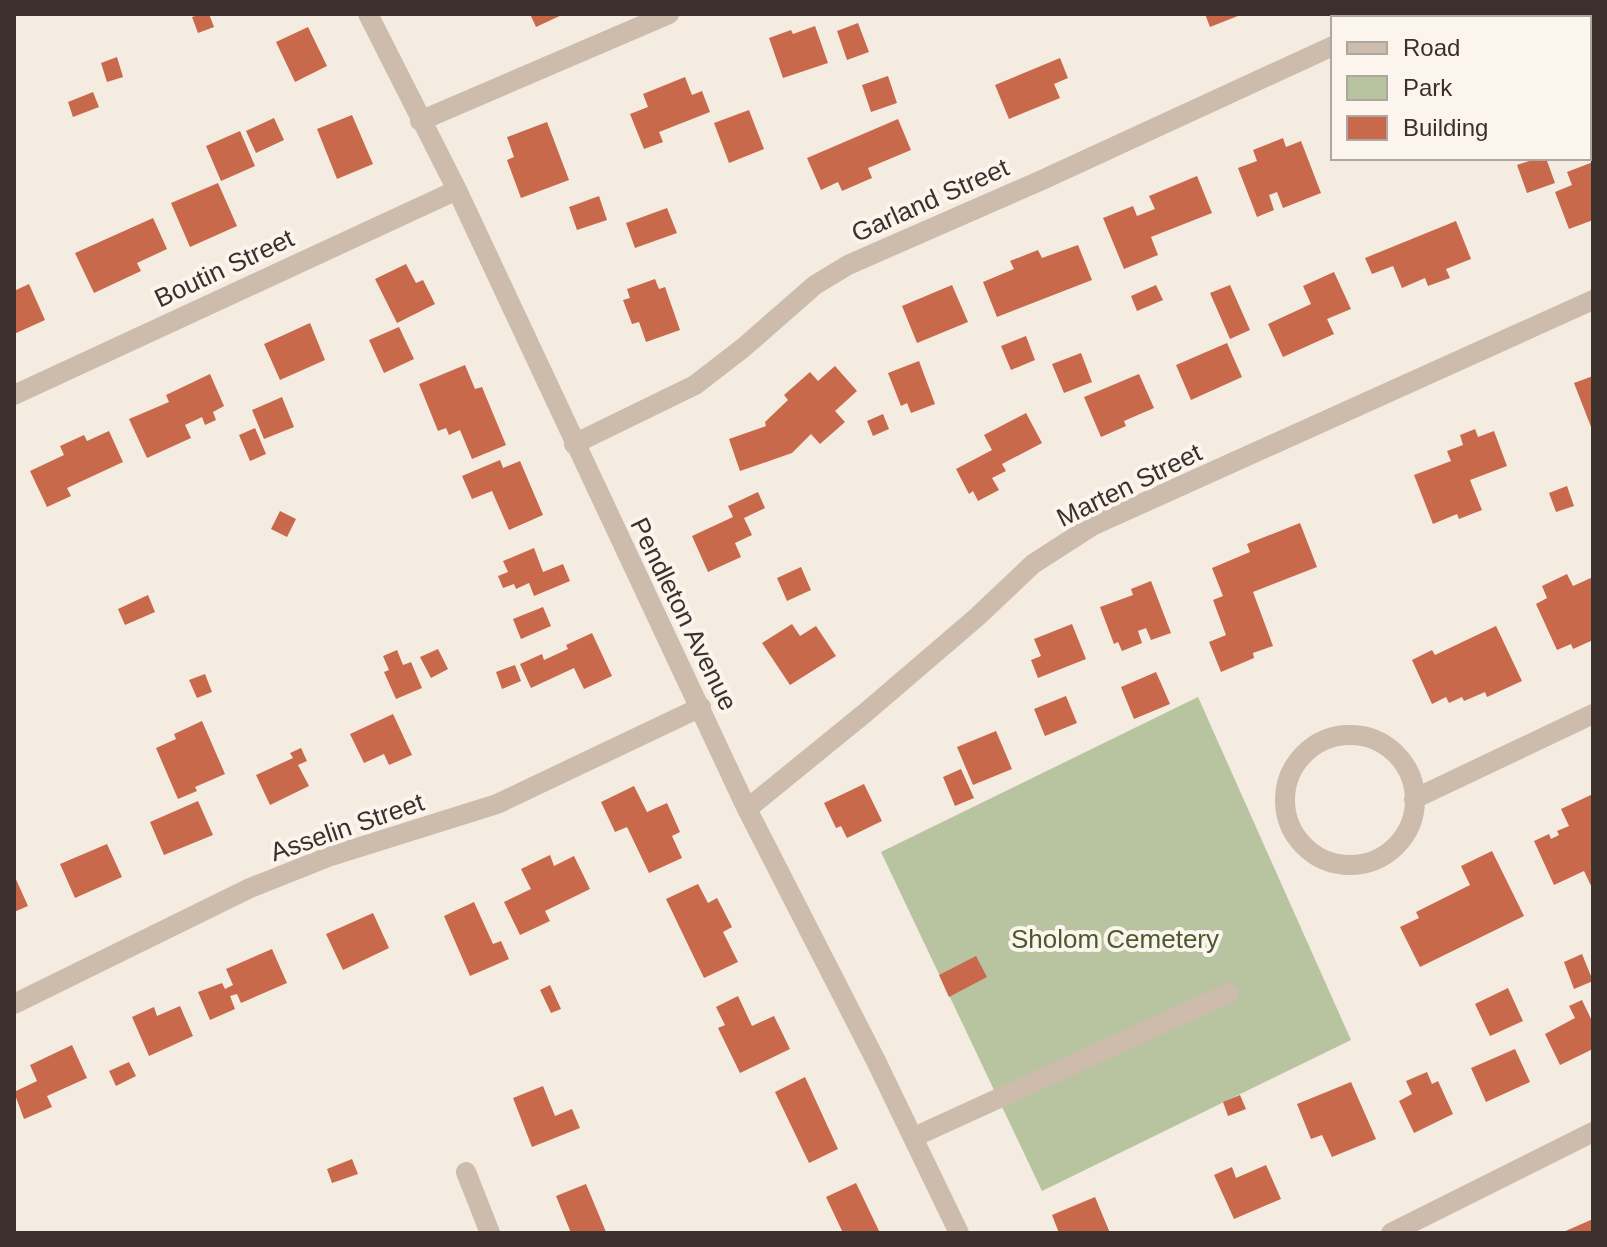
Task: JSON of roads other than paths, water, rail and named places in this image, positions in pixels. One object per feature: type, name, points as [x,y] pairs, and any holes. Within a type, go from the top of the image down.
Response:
[{"type":"street","name":"Pendleton Avenue","points":[[368,14],[457,190],[747,809],[914,1137],[959,1233]]},
{"type":"street","points":[[420,121],[669,14]]},
{"type":"street","name":"Garland Street","points":[[574,444],[695,385],[815,285],[848,265],[1331,47]]},
{"type":"street","name":"Boutin Street","points":[[14,395],[457,190]]},
{"type":"street","name":"Marten Street","points":[[747,809],[865,713],[977,617],[1033,564],[1092,526],[1593,300]]},
{"type":"street","name":"Asselin Street","points":[[14,1004],[250,888],[328,857],[497,804],[701,707]]},
{"type":"street","points":[[1414,799],[1593,714]]},
{"type":"street","points":[[1356,735],[1376,740],[1394,751],[1407,768],[1414,787],[1414,799],[1415,810],[1408,831],[1394,849],[1375,861],[1353,866],[1330,863],[1310,853],[1295,837],[1286,816],[1284,795],[1289,775],[1300,757],[1316,743],[1335,736],[1356,735]]},
{"type":"street","points":[[914,1137],[1229,993]]},
{"type":"street","points":[[1391,1233],[1593,1132]]},
{"type":"street","points":[[466,1172],[490,1233]]},
{"type":"park label","name":"Sholom Cemetery","points":[[1115,939]]}]
